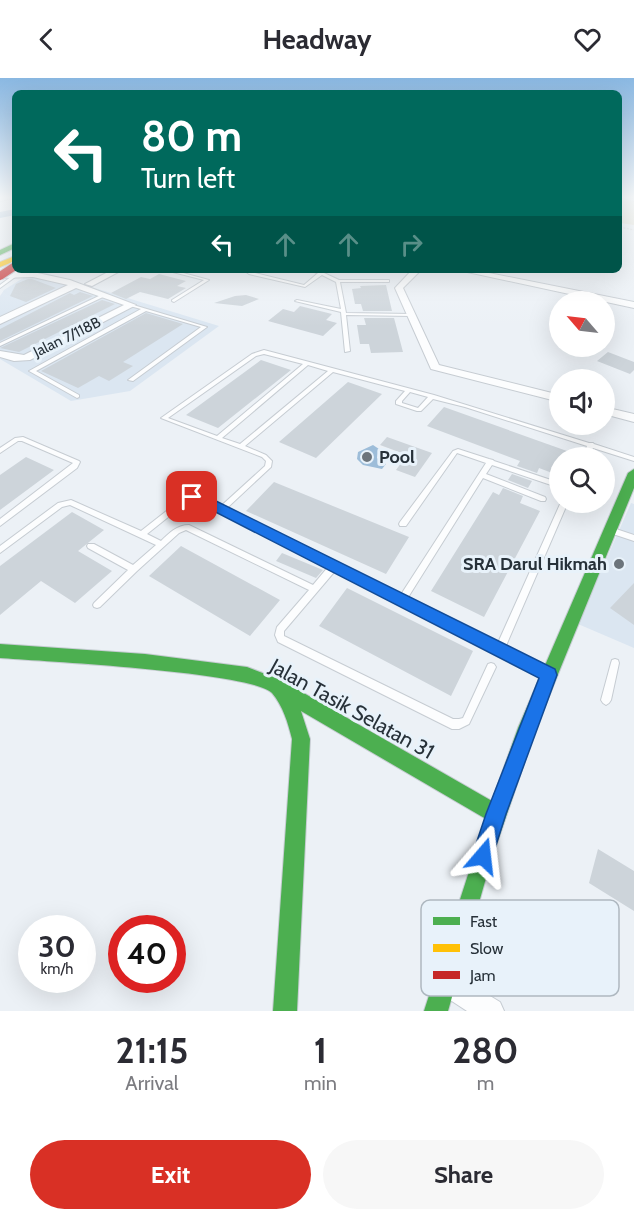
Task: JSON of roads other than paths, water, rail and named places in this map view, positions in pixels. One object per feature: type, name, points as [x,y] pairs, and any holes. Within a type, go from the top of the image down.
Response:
[{"type":"main road","points":[[5,268],[12,252]]},
{"type":"main road","points":[[469,900],[496,814],[549,675],[608,529],[630,494],[634,473]]},
{"type":"main road","name":"Jalan Tasik Selatan 31","points":[[0,651],[145,661],[247,675],[275,686],[496,814]]},
{"type":"main road","points":[[275,686],[295,716],[301,739],[285,1011]]},
{"type":"main road","points":[[436,1011],[440,996]]},
{"type":"street","points":[[31,273],[132,305]]},
{"type":"street","points":[[88,284],[112,273]]},
{"type":"street","points":[[414,273],[399,288],[435,367],[549,396]]},
{"type":"street","points":[[489,273],[634,305]]},
{"type":"street","points":[[0,321],[73,286]]},
{"type":"street","name":"Jalan 7/118B","points":[[0,354],[14,358],[26,358],[132,305]]},
{"type":"street","points":[[615,413],[634,418]]},
{"type":"street","points":[[468,996],[491,1011]]},
{"type":"lane","points":[[0,287],[5,268]]},
{"type":"lane","points":[[174,301],[207,280],[180,273]]},
{"type":"lane","points":[[250,273],[305,286],[321,273]]},
{"type":"lane","points":[[327,273],[338,281],[388,281]]},
{"type":"lane","points":[[338,281],[347,351]]},
{"type":"lane","points":[[0,345],[103,296]]},
{"type":"lane","points":[[297,301],[343,313],[412,315]]},
{"type":"lane","points":[[131,380],[205,328],[202,325],[132,305]]},
{"type":"lane","points":[[77,396],[32,371],[146,309]]},
{"type":"lane","points":[[221,510],[268,467],[269,461],[264,456],[164,418],[259,353],[307,363],[432,396],[590,447]]},
{"type":"lane","points":[[218,438],[307,363]]},
{"type":"lane","points":[[241,447],[332,370]]},
{"type":"lane","points":[[409,390],[399,400],[399,404],[419,410],[432,396]]},
{"type":"lane","points":[[0,452],[17,439],[23,439],[76,462],[75,466],[0,523]]},
{"type":"lane","points":[[403,524],[455,452],[463,451],[549,482]]},
{"type":"lane","points":[[615,454],[634,459]]},
{"type":"lane","points":[[615,457],[634,464]]},
{"type":"lane","points":[[400,601],[491,461]]},
{"type":"lane","points":[[482,475],[543,499]]},
{"type":"lane","points":[[141,535],[189,498],[196,497],[549,675]]},
{"type":"lane","points":[[0,550],[67,502],[74,503],[161,544]]},
{"type":"lane","points":[[499,651],[561,513]]},
{"type":"lane","points":[[97,605],[161,544],[176,531],[186,527],[314,589]]},
{"type":"lane","points":[[608,529],[634,538]]},
{"type":"lane","points":[[91,546],[134,569]]},
{"type":"lane","points":[[333,567],[280,630],[281,639],[452,724],[466,721],[491,667]]},
{"type":"lane","points":[[606,700],[615,663]]},
{"type":"water","name":"Pool","points":[[373,445],[379,449],[377,458],[386,464],[382,469],[363,465],[357,459],[358,452]]},
{"type":"place","name":"Pool","points":[[367,457]]},
{"type":"place","name":"SRA Darul Hikmah","points":[[619,564]]}]
